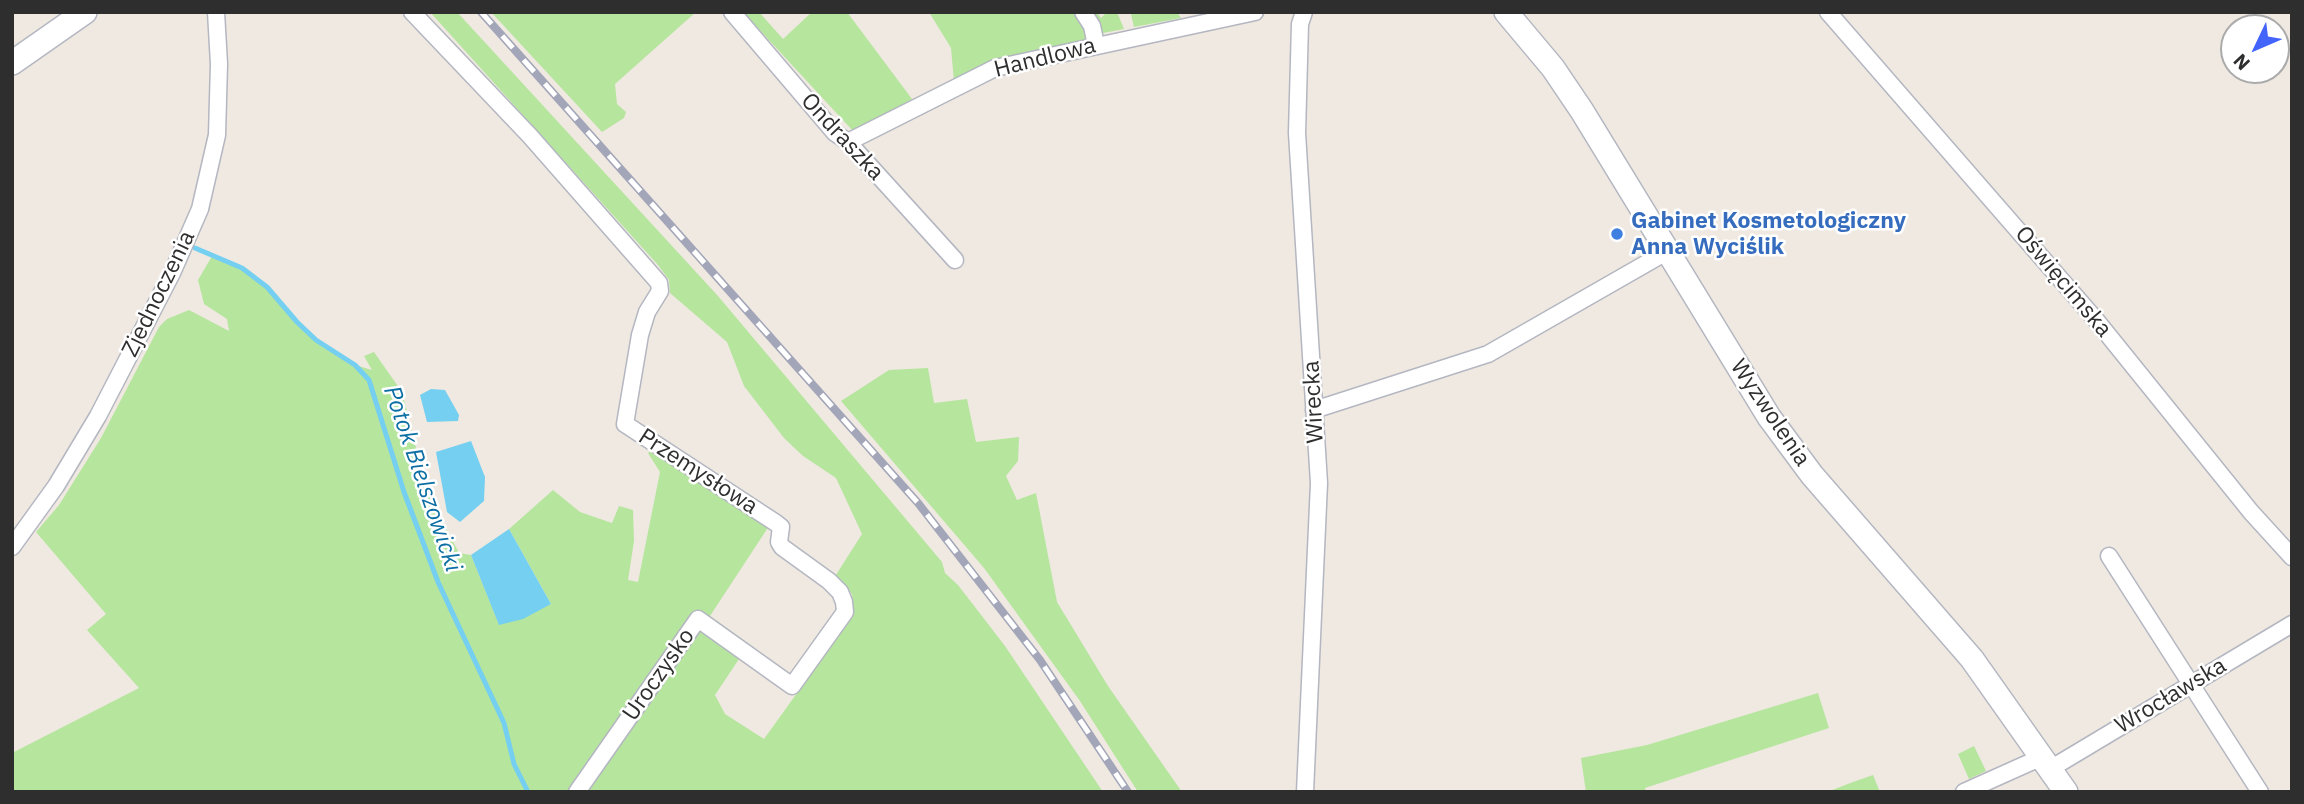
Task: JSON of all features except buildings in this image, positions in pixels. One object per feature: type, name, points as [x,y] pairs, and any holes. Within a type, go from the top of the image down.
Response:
[{"type":"street","points":[[12,63],[85,12]]},
{"type":"street","name":"Zjednoczenia","points":[[12,547],[56,486],[98,416],[172,273],[200,209],[217,135],[219,64],[216,12]]},
{"type":"street","name":"Przemysłowa","points":[[412,12],[539,146],[659,283],[660,291],[640,335],[625,424],[776,523],[781,527],[779,542],[782,547],[840,592],[845,612],[792,686]]},
{"type":"street","name":"Ondraszka","points":[[732,12],[835,133],[848,142],[955,260]]},
{"type":"street","points":[[1083,12],[1091,26],[1096,45]]},
{"type":"street","name":"Handlowa","points":[[848,142],[995,68],[1255,12]]},
{"type":"street","name":"Wirecka","points":[[1304,12],[1300,24],[1297,133],[1319,483],[1305,792]]},
{"type":"street","name":"Wyzwolenia","points":[[1506,12],[1567,89],[1769,418],[1812,475],[1972,659],[2066,792]]},
{"type":"street","name":"Oświęcimska","points":[[1828,12],[2096,320],[2251,512],[2292,557]]},
{"type":"street","points":[[1314,410],[1488,354],[1668,251]]},
{"type":"street","points":[[2109,556],[2260,792]]},
{"type":"street","name":"Uroczysko","points":[[578,792],[698,619],[792,686]]},
{"type":"street","name":"Wrocławska","points":[[1964,792],[2046,763],[2192,683],[2292,624]]},
{"type":"green space","points":[[430,12],[457,12],[718,296],[942,562],[945,573],[958,585],[1005,646],[1103,792],[12,792],[12,753],[139,688],[87,630],[106,614],[36,532],[59,505],[101,438],[159,327],[167,319],[189,310],[229,331],[227,319],[204,304],[198,280],[212,256],[242,268],[267,287],[316,340],[355,365],[372,370],[364,356],[374,352],[402,392],[427,492],[459,553],[471,555],[499,624],[551,604],[509,529],[553,490],[580,512],[612,523],[619,506],[633,510],[634,541],[628,580],[638,582],[660,472],[648,453],[655,448],[771,523],[710,616],[749,644],[715,695],[725,714],[764,739],[853,615],[852,594],[834,578],[862,534],[836,478],[803,456],[784,438],[744,386],[727,342],[670,293],[669,280],[658,265]]},
{"type":"green space","points":[[491,12],[696,12],[615,84],[617,104],[626,112],[624,118],[602,132]]},
{"type":"green space","points":[[743,12],[759,12],[783,39],[812,12],[847,12],[912,99],[860,130],[853,131]]},
{"type":"green space","points":[[929,12],[1076,12],[1087,37],[1085,41],[954,82],[951,48]]},
{"type":"green space","points":[[1088,12],[1097,12],[1101,18],[1107,12],[1117,12],[1124,29],[1103,33]]},
{"type":"green space","points":[[1177,12],[1181,18],[1134,27],[1131,14]]},
{"type":"green space","points":[[928,368],[934,403],[967,399],[976,442],[1019,437],[1018,461],[1006,476],[1017,500],[1036,493],[1057,602],[1108,686],[1182,792],[1138,792],[1080,701],[984,568],[841,401],[889,370]]},
{"type":"green space","points":[[1818,693],[1829,728],[1645,788],[1646,792],[1586,792],[1581,758],[1647,745]]},
{"type":"green space","points":[[1974,746],[1986,771],[1969,779],[1958,754]]},
{"type":"green space","points":[[1873,775],[1880,792],[1827,792],[1853,782]]},
{"type":"water","points":[[431,389],[445,390],[459,415],[458,421],[427,422],[420,395]]},
{"type":"water","points":[[471,441],[485,477],[484,501],[460,522],[447,512],[436,452]]},
{"type":"water","points":[[509,529],[551,604],[523,619],[499,625],[471,555]]},
{"type":"waterway","name":"Potok Bielszowicki","points":[[195,248],[242,268],[267,287],[316,340],[355,365],[369,380],[404,492],[438,582],[504,723],[514,764],[528,792]]},
{"type":"railway","points":[[481,12],[918,503],[1040,660],[1128,792]]},
{"type":"place","name":"Gabinet Kosmetologiczny Anna Wyciślik","points":[[1617,234]]}]
